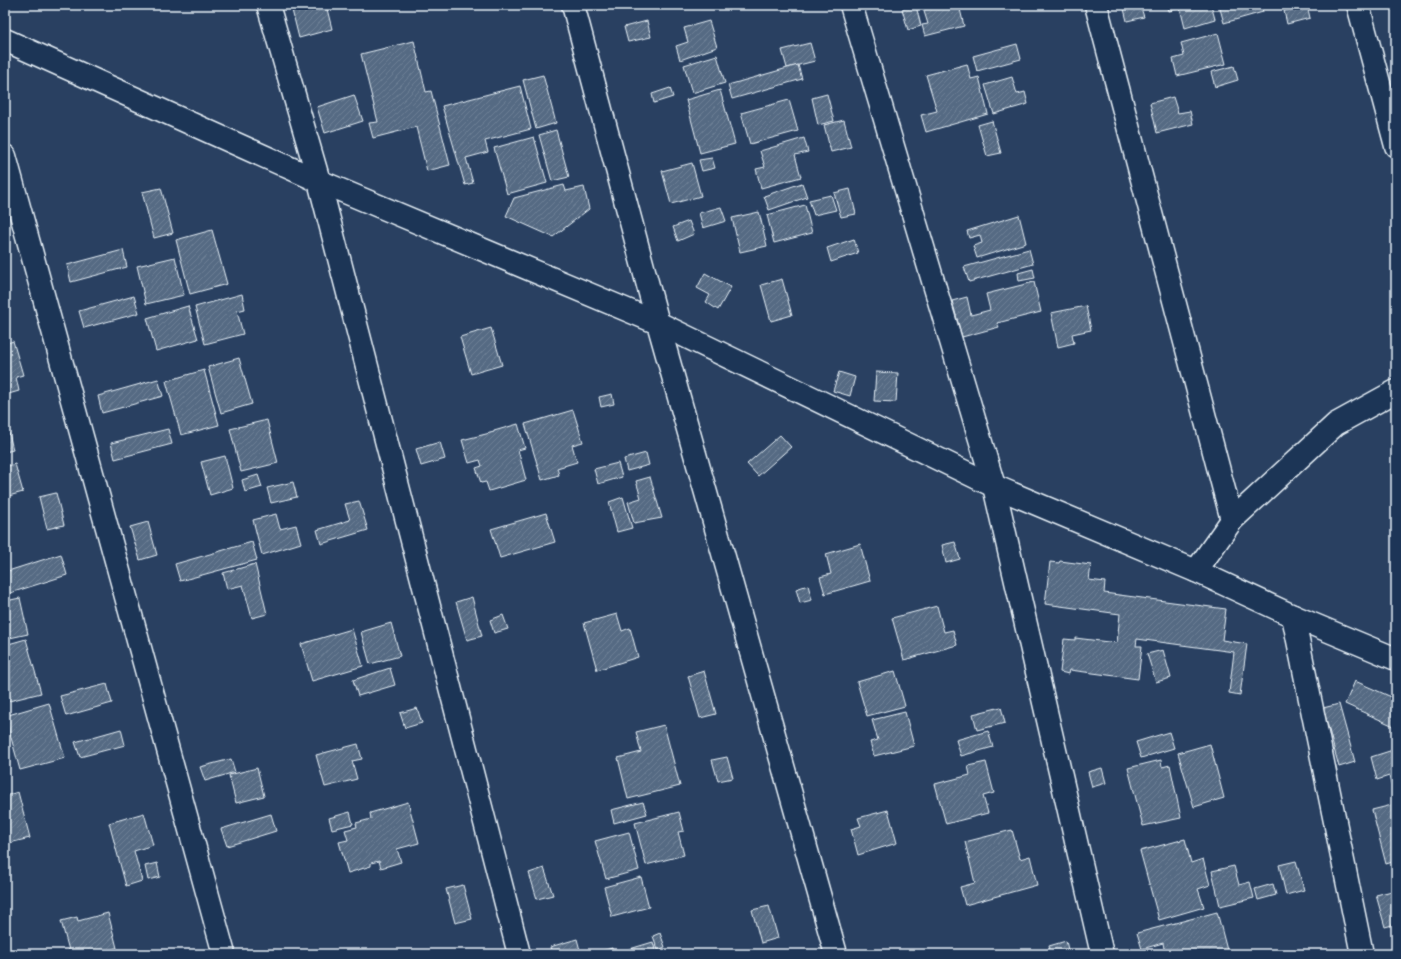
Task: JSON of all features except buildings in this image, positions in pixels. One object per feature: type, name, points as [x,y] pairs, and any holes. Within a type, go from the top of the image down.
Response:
[{"type":"street","points":[[268,5],[319,181],[519,954]]},
{"type":"street","points":[[573,5],[658,323],[836,954]]},
{"type":"street","points":[[851,5],[994,486],[1102,954]]},
{"type":"street","points":[[1096,5],[1232,520]]},
{"type":"street","points":[[1358,5],[1389,86],[1396,146]]},
{"type":"street","points":[[5,40],[319,181],[658,323],[994,486],[1196,571],[1293,616],[1396,659]]},
{"type":"street","points":[[5,156],[224,954]]},
{"type":"street","points":[[1196,571],[1232,520],[1336,424],[1396,392]]},
{"type":"street","points":[[1293,616],[1362,954]]}]
